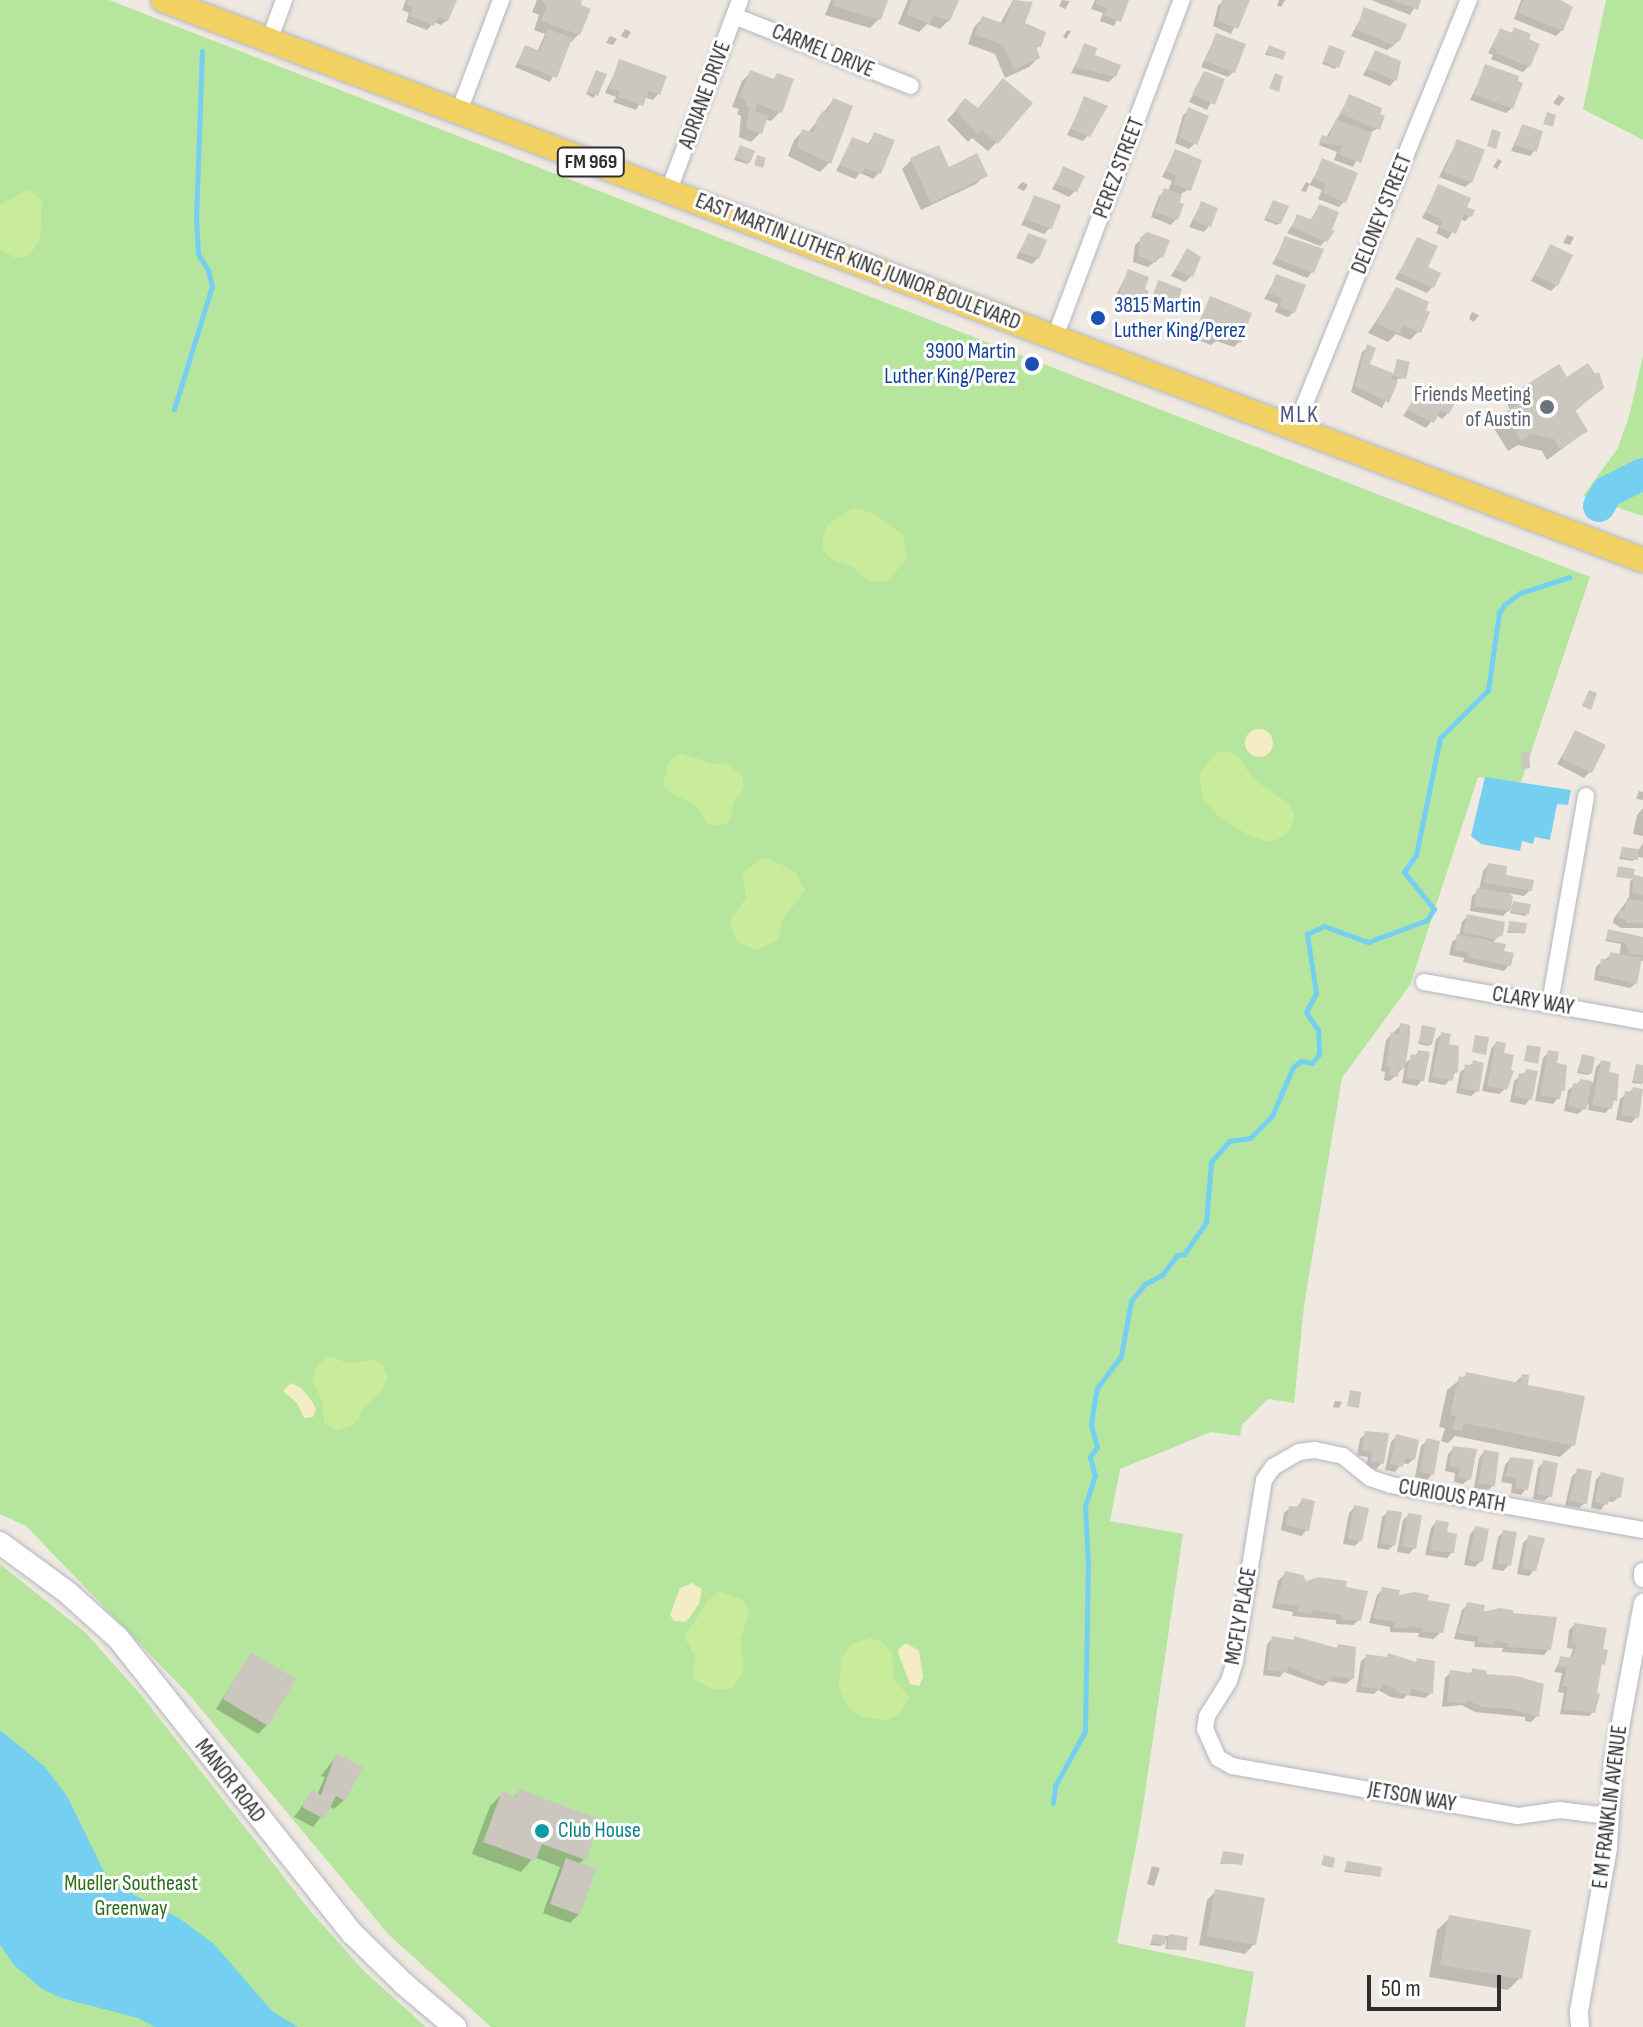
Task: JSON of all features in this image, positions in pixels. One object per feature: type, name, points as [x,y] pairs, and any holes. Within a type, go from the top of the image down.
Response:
[{"type":"main road","name":"EAST MARTIN LUTHER KING JUNIOR BOULEVARD","points":[[163,0],[1643,560]]},
{"type":"main road","name":"MANOR ROAD","points":[[0,1543],[68,1593],[118,1638],[352,1933],[404,1984],[455,2027]]},
{"type":"street","points":[[269,41],[284,0]]},
{"type":"street","points":[[458,114],[501,0]]},
{"type":"street","name":"PEREZ STREET","points":[[1055,337],[1182,0]]},
{"type":"street","name":"DELONEY STREET","points":[[1295,428],[1469,0]]},
{"type":"street","name":"CARMEL DRIVE","points":[[737,8],[911,86]]},
{"type":"street","name":"ADRIANE DRIVE","points":[[669,190],[737,8]]},
{"type":"street","points":[[1550,1003],[1586,796]]},
{"type":"street","name":"CLARY WAY","points":[[1424,982],[1643,1021]]},
{"type":"street","name":"CURIOUS PATH","points":[[1273,1467],[1299,1452],[1331,1452],[1343,1456],[1370,1478],[1391,1485],[1643,1530]]},
{"type":"street","name":"MCFLY PLACE","points":[[1218,1758],[1205,1729],[1207,1716],[1229,1681],[1235,1661],[1258,1499],[1264,1480],[1273,1467]]},
{"type":"street","points":[[1643,1572],[1643,1578]]},
{"type":"street","name":"E M FRANKLIN AVENUE","points":[[1577,2022],[1608,1848],[1613,1765],[1643,1603]]},
{"type":"street","name":"JETSON WAY","points":[[1218,1758],[1232,1766],[1518,1816],[1569,1810],[1608,1816]]},
{"type":"green space","points":[[0,0],[109,0],[1590,577],[1521,782],[1478,777],[1410,985],[1342,1078],[1304,1306],[1294,1403],[1268,1399],[1242,1425],[1240,1436],[1211,1432],[1120,1469],[1110,1521],[1183,1534],[1141,1820],[1117,1943],[1254,1972],[1245,2027],[491,2027],[388,1934],[192,1698],[26,1526],[0,1514]]},
{"type":"green space","points":[[1606,0],[1643,0],[1643,140],[1583,109]]},
{"type":"green space","points":[[27,190],[36,194],[42,202],[40,240],[29,255],[16,258],[0,250],[0,205]]},
{"type":"green space","points":[[1643,355],[1643,516],[1583,496],[1618,448],[1630,413]]},
{"type":"green space","points":[[853,508],[872,513],[903,535],[908,557],[887,581],[868,581],[852,566],[833,560],[824,551],[822,539],[827,525]]},
{"type":"green space","points":[[1227,751],[1239,757],[1252,778],[1289,804],[1295,816],[1290,830],[1281,838],[1269,842],[1248,835],[1216,814],[1203,799],[1199,774],[1217,752]]},
{"type":"green space","points":[[680,753],[713,764],[725,763],[742,775],[744,788],[734,802],[729,822],[718,826],[707,823],[696,805],[672,794],[663,785],[668,763]]},
{"type":"green space","points":[[761,859],[770,859],[796,873],[805,890],[783,919],[778,940],[756,950],[737,942],[729,922],[746,898],[743,873]]},
{"type":"green space","points":[[330,1356],[347,1363],[375,1360],[382,1364],[388,1377],[381,1392],[364,1407],[358,1420],[337,1431],[324,1423],[323,1403],[313,1381],[317,1365]]},
{"type":"green space","name":"Mueller Southeast Greenway","points":[[0,1564],[86,1633],[141,1695],[312,1913],[364,1971],[426,2027],[0,2027]]},
{"type":"green space","points":[[719,1592],[743,1600],[749,1613],[740,1641],[744,1665],[741,1676],[731,1689],[714,1690],[692,1678],[696,1657],[684,1637],[709,1600]]},
{"type":"green space","points":[[871,1638],[882,1642],[892,1653],[894,1679],[909,1697],[898,1715],[886,1720],[862,1717],[848,1707],[838,1687],[842,1658],[851,1644]]},
{"type":"sand","points":[[1259,729],[1269,733],[1273,743],[1269,753],[1259,757],[1249,753],[1245,743],[1249,733]]},
{"type":"sand","points":[[291,1383],[301,1388],[312,1401],[316,1409],[313,1417],[304,1418],[297,1403],[283,1391]]},
{"type":"sand","points":[[692,1583],[702,1589],[699,1604],[686,1622],[674,1621],[670,1615],[680,1588]]},
{"type":"sand","points":[[906,1643],[919,1651],[923,1677],[919,1686],[910,1684],[899,1656],[898,1650]]},
{"type":"water","points":[[1485,777],[1571,790],[1568,805],[1557,804],[1550,840],[1535,837],[1533,844],[1522,841],[1520,851],[1481,844],[1471,836]]},
{"type":"water","points":[[0,1730],[45,1767],[67,1796],[109,1882],[179,1918],[214,1944],[272,2011],[298,2027],[155,2027],[138,2018],[61,1998],[42,1989],[14,1965],[0,1945]]},
{"type":"building","points":[[408,0],[457,0],[448,21],[438,17],[434,26],[410,16],[413,7],[406,4]]},
{"type":"building","points":[[541,0],[582,0],[581,5],[591,9],[580,35],[541,21],[547,6]]},
{"type":"building","points":[[835,0],[888,0],[881,20],[833,6]]},
{"type":"building","points":[[912,0],[959,0],[950,21],[933,15],[930,24],[906,15]]},
{"type":"building","points":[[1013,0],[1033,2],[1025,23],[1046,32],[1041,47],[1036,46],[1040,58],[1014,70],[1003,45],[975,35],[982,16],[1005,24]]},
{"type":"building","points":[[1097,0],[1129,0],[1121,22],[1104,15],[1107,8],[1096,4]]},
{"type":"building","points":[[1222,0],[1250,0],[1238,29],[1218,21]]},
{"type":"building","points":[[1392,0],[1421,0],[1418,10]]},
{"type":"building","points":[[1523,0],[1561,0],[1573,7],[1563,31],[1518,13]]},
{"type":"building","points":[[1364,7],[1407,24],[1400,41],[1396,39],[1394,45],[1356,30]]},
{"type":"building","points":[[1514,27],[1531,34],[1529,39],[1540,44],[1530,67],[1496,53],[1497,50],[1492,47],[1500,28],[1512,33]]},
{"type":"building","points":[[548,29],[572,38],[557,78],[518,63],[525,45],[540,51]]},
{"type":"building","points":[[1216,33],[1246,44],[1235,73],[1205,61]]},
{"type":"building","points":[[1084,43],[1097,48],[1095,55],[1121,65],[1116,77],[1075,67]]},
{"type":"building","points":[[1269,45],[1286,52],[1283,60],[1266,53]]},
{"type":"building","points":[[1329,45],[1345,51],[1339,68],[1323,62]]},
{"type":"building","points":[[1375,50],[1401,61],[1397,81],[1367,69]]},
{"type":"building","points":[[619,59],[667,76],[660,95],[649,91],[643,106],[618,97],[620,91],[609,88]]},
{"type":"building","points":[[1485,64],[1519,76],[1518,81],[1523,83],[1513,109],[1474,94]]},
{"type":"building","points":[[596,70],[607,74],[598,96],[587,92]]},
{"type":"building","points":[[750,70],[774,79],[777,73],[794,79],[782,113],[757,104],[755,111],[768,116],[762,134],[746,128],[749,107],[745,105],[747,100],[740,98]]},
{"type":"building","points":[[1204,71],[1225,79],[1215,105],[1192,94]]},
{"type":"building","points":[[1275,73],[1283,76],[1279,92],[1269,88]]},
{"type":"building","points":[[1003,78],[1033,103],[998,144],[982,130],[978,135],[955,110],[965,98],[978,108]]},
{"type":"building","points":[[1349,94],[1382,108],[1380,114],[1385,116],[1380,130],[1341,114]]},
{"type":"building","points":[[1084,96],[1108,106],[1090,137],[1071,129]]},
{"type":"building","points":[[833,98],[853,106],[831,164],[796,147],[802,129],[814,133],[817,119],[823,111],[827,113]]},
{"type":"building","points":[[1188,107],[1209,116],[1197,145],[1179,137]]},
{"type":"building","points":[[1547,112],[1556,115],[1553,127],[1543,124]]},
{"type":"building","points":[[1336,119],[1372,133],[1361,163],[1338,154],[1342,146],[1319,142],[1322,135],[1329,137]]},
{"type":"building","points":[[1522,124],[1543,131],[1537,152],[1515,145]]},
{"type":"building","points":[[1492,129],[1501,132],[1496,149],[1487,146]]},
{"type":"building","points":[[874,132],[895,140],[881,174],[865,168],[862,174],[840,165],[852,137],[870,144]]},
{"type":"building","points":[[1457,139],[1485,150],[1472,183],[1444,172]]},
{"type":"building","points":[[740,145],[755,151],[750,163],[735,157]]},
{"type":"building","points":[[939,145],[949,167],[977,153],[988,176],[931,203],[910,158]]},
{"type":"building","points":[[1175,149],[1202,160],[1191,191],[1173,184],[1177,175],[1166,171]]},
{"type":"building","points":[[757,155],[766,158],[763,168],[754,165]]},
{"type":"building","points":[[1322,158],[1358,173],[1346,203],[1323,193],[1326,184],[1314,179]]},
{"type":"building","points":[[1063,166],[1085,176],[1077,192],[1056,184]]},
{"type":"building","points":[[1438,184],[1471,198],[1467,207],[1475,210],[1472,217],[1464,214],[1456,234],[1440,228],[1443,220],[1426,212]]},
{"type":"building","points":[[1164,188],[1182,195],[1180,202],[1184,204],[1178,220],[1155,212]]},
{"type":"building","points":[[1034,195],[1061,205],[1052,229],[1025,219]]},
{"type":"building","points":[[1273,200],[1289,206],[1281,224],[1265,218]]},
{"type":"building","points":[[1201,201],[1218,208],[1211,227],[1194,221]]},
{"type":"building","points":[[1319,204],[1339,212],[1332,230],[1335,231],[1327,242],[1292,227],[1297,214],[1312,220]]},
{"type":"building","points":[[1147,232],[1170,240],[1163,258],[1158,256],[1156,263],[1138,256],[1140,238]]},
{"type":"building","points":[[1028,233],[1047,240],[1039,259],[1020,252]]},
{"type":"building","points":[[1285,236],[1324,249],[1314,273],[1276,258]]},
{"type":"building","points":[[1417,237],[1438,246],[1428,267],[1441,273],[1434,288],[1399,273]]},
{"type":"building","points":[[1550,244],[1573,255],[1558,286],[1535,275]]},
{"type":"building","points":[[1187,248],[1201,257],[1193,277],[1175,270]]},
{"type":"building","points":[[1128,269],[1149,277],[1146,299],[1141,297],[1140,301],[1119,293]]},
{"type":"building","points":[[1276,274],[1306,285],[1295,313],[1279,307],[1282,298],[1269,293]]},
{"type":"building","points":[[1158,280],[1182,289],[1175,310],[1151,301]]},
{"type":"building","points":[[1396,287],[1429,302],[1426,310],[1430,312],[1421,333],[1403,325],[1399,334],[1376,323],[1381,313],[1384,314],[1383,310]]},
{"type":"building","points":[[1210,296],[1252,313],[1241,343],[1221,335],[1219,341],[1203,335],[1205,329],[1198,326]]},
{"type":"building","points":[[1367,344],[1376,348],[1370,364],[1393,373],[1391,378],[1398,381],[1389,403],[1355,386]]},
{"type":"building","points":[[1397,359],[1410,362],[1406,379],[1393,376]]},
{"type":"building","name":"Friends Meeting of Austin","points":[[1588,363],[1595,374],[1599,372],[1604,388],[1575,410],[1588,431],[1560,449],[1554,439],[1532,434],[1521,441],[1504,413],[1525,400],[1518,390],[1559,364],[1567,377]]},
{"type":"building","points":[[1422,384],[1439,393],[1438,402],[1443,392],[1457,399],[1449,414],[1441,410],[1434,423],[1407,410]]},
{"type":"building","points":[[1589,690],[1597,693],[1591,710],[1582,706]]},
{"type":"building","points":[[1575,730],[1606,745],[1592,773],[1561,758]]},
{"type":"building","points":[[1521,752],[1529,752],[1530,768],[1522,769]]},
{"type":"building","points":[[1622,847],[1639,849],[1638,860],[1620,857]]},
{"type":"building","points":[[1488,863],[1507,866],[1506,875],[1534,880],[1532,891],[1484,883]]},
{"type":"building","points":[[1618,866],[1635,869],[1634,875],[1643,877],[1643,895],[1632,893],[1634,879],[1616,877]]},
{"type":"building","points":[[1477,888],[1509,893],[1513,897],[1510,911],[1474,906]]},
{"type":"building","points":[[1627,898],[1643,901],[1643,923],[1625,923],[1626,919],[1618,918],[1619,910],[1625,911]]},
{"type":"building","points":[[1513,901],[1531,904],[1529,914],[1512,912]]},
{"type":"building","points":[[1467,914],[1505,922],[1503,935],[1495,939],[1463,932]]},
{"type":"building","points":[[1509,921],[1527,923],[1525,934],[1508,931]]},
{"type":"building","points":[[1608,929],[1643,937],[1643,955],[1630,954],[1625,943],[1606,940]]},
{"type":"building","points":[[1457,934],[1506,944],[1504,951],[1514,953],[1511,966],[1468,957],[1469,953],[1454,950]]},
{"type":"building","points":[[1610,952],[1642,958],[1637,984],[1598,975],[1601,959],[1609,960]]},
{"type":"building","points":[[1400,1023],[1410,1025],[1410,1036],[1405,1069],[1399,1068],[1398,1077],[1389,1075],[1390,1066],[1386,1066],[1391,1032],[1399,1034]]},
{"type":"building","points":[[1422,1025],[1436,1028],[1432,1045],[1419,1042]]},
{"type":"building","points":[[1441,1032],[1451,1034],[1449,1044],[1459,1046],[1458,1073],[1454,1072],[1453,1081],[1432,1077]]},
{"type":"building","points":[[1475,1035],[1489,1037],[1486,1055],[1472,1052]]},
{"type":"building","points":[[1496,1041],[1506,1043],[1504,1053],[1514,1055],[1511,1070],[1514,1071],[1507,1090],[1487,1086]]},
{"type":"building","points":[[1527,1045],[1541,1047],[1538,1064],[1524,1061]]},
{"type":"building","points":[[1418,1050],[1430,1052],[1424,1081],[1406,1078],[1411,1054],[1417,1055]]},
{"type":"building","points":[[1548,1050],[1559,1052],[1557,1063],[1567,1065],[1565,1091],[1562,1091],[1560,1099],[1540,1095]]},
{"type":"building","points":[[1582,1054],[1595,1057],[1592,1074],[1579,1071]]},
{"type":"building","points":[[1473,1060],[1484,1063],[1479,1092],[1461,1088],[1465,1064],[1472,1066]]},
{"type":"building","points":[[1601,1060],[1611,1062],[1609,1072],[1619,1074],[1617,1101],[1614,1100],[1612,1109],[1592,1105]]},
{"type":"building","points":[[1636,1064],[1643,1065],[1643,1083],[1633,1081]]},
{"type":"building","points":[[1526,1069],[1538,1071],[1532,1100],[1514,1096],[1519,1073],[1525,1074]]},
{"type":"building","points":[[1580,1079],[1592,1081],[1586,1110],[1568,1106],[1573,1083],[1579,1084]]},
{"type":"building","points":[[1633,1087],[1643,1089],[1639,1118],[1621,1115],[1625,1091],[1632,1092]]},
{"type":"building","points":[[1466,1372],[1520,1383],[1522,1374],[1529,1375],[1528,1385],[1585,1396],[1575,1446],[1464,1423],[1462,1431],[1452,1429],[1456,1416],[1450,1415],[1459,1376],[1465,1378]]},
{"type":"building","points":[[1350,1390],[1361,1392],[1359,1408],[1347,1406]]},
{"type":"building","points":[[1365,1431],[1389,1433],[1384,1464],[1371,1462],[1372,1452],[1362,1450]]},
{"type":"building","points":[[1396,1434],[1419,1440],[1415,1460],[1405,1458],[1403,1467],[1390,1464]]},
{"type":"building","points":[[1426,1438],[1440,1441],[1434,1475],[1420,1472]]},
{"type":"building","points":[[1453,1446],[1477,1449],[1471,1480],[1458,1477],[1460,1468],[1449,1466]]},
{"type":"building","points":[[1484,1450],[1499,1452],[1495,1486],[1478,1483]]},
{"type":"building","points":[[1510,1457],[1534,1460],[1528,1490],[1515,1488],[1517,1478],[1506,1476]]},
{"type":"building","points":[[1543,1460],[1558,1463],[1552,1497],[1537,1494]]},
{"type":"building","points":[[1577,1468],[1592,1471],[1587,1504],[1569,1501]]},
{"type":"building","points":[[1601,1472],[1624,1478],[1621,1498],[1610,1496],[1608,1505],[1595,1502]]},
{"type":"building","points":[[1302,1498],[1315,1501],[1309,1531],[1286,1525],[1289,1506],[1300,1507]]},
{"type":"building","points":[[1354,1505],[1369,1508],[1362,1541],[1348,1539]]},
{"type":"building","points":[[1387,1510],[1402,1512],[1395,1546],[1381,1543]]},
{"type":"building","points":[[1408,1513],[1422,1515],[1416,1549],[1402,1546]]},
{"type":"building","points":[[1436,1520],[1449,1522],[1447,1532],[1457,1534],[1454,1553],[1430,1550]]},
{"type":"building","points":[[1475,1526],[1489,1529],[1483,1562],[1469,1560]]},
{"type":"building","points":[[1503,1530],[1517,1532],[1511,1566],[1497,1563]]},
{"type":"building","points":[[1528,1535],[1545,1538],[1536,1571],[1522,1569]]},
{"type":"building","points":[[1285,1571],[1303,1575],[1306,1581],[1318,1577],[1347,1581],[1346,1587],[1368,1591],[1361,1621],[1341,1619],[1341,1615],[1312,1610],[1311,1614],[1297,1611],[1298,1606],[1276,1603]]},
{"type":"building","points":[[1382,1587],[1400,1590],[1399,1595],[1415,1592],[1429,1595],[1428,1600],[1450,1604],[1443,1633],[1423,1632],[1423,1628],[1409,1626],[1408,1629],[1394,1627],[1395,1622],[1373,1618]]},
{"type":"building","points":[[1467,1602],[1485,1605],[1484,1611],[1499,1608],[1513,1610],[1513,1613],[1557,1617],[1551,1650],[1507,1647],[1508,1643],[1494,1641],[1493,1645],[1478,1642],[1479,1637],[1458,1633]]},
{"type":"building","points":[[1574,1623],[1607,1628],[1603,1649],[1608,1650],[1605,1665],[1602,1664],[1595,1713],[1564,1709],[1568,1687],[1562,1686],[1567,1668],[1558,1666],[1560,1656],[1572,1658],[1577,1644],[1572,1643]]},
{"type":"building","points":[[1272,1636],[1294,1640],[1294,1636],[1337,1648],[1338,1644],[1356,1647],[1354,1679],[1332,1676],[1331,1682],[1289,1667],[1288,1672],[1267,1670]]},
{"type":"building","points":[[251,1652],[296,1679],[268,1726],[223,1699]]},
{"type":"building","points":[[1388,1653],[1416,1662],[1417,1658],[1435,1661],[1433,1694],[1411,1689],[1410,1695],[1382,1684],[1381,1689],[1361,1687],[1366,1654],[1387,1657]]},
{"type":"building","points":[[1472,1668],[1487,1671],[1486,1674],[1516,1676],[1544,1684],[1539,1717],[1511,1709],[1481,1707],[1468,1700],[1467,1703],[1447,1702],[1450,1670],[1472,1673]]},
{"type":"building","points":[[336,1753],[363,1767],[345,1801],[336,1796],[324,1819],[302,1807],[311,1790],[321,1795]]},
{"type":"building","name":"Club House","points":[[519,1789],[601,1820],[586,1860],[542,1844],[535,1861],[483,1842],[502,1791],[516,1796]]},
{"type":"building","points":[[1223,1851],[1244,1854],[1242,1865],[1221,1863]]},
{"type":"building","points":[[1324,1855],[1335,1858],[1333,1868],[1321,1865]]},
{"type":"building","name":"Club House","points":[[566,1858],[596,1869],[580,1915],[550,1904]]},
{"type":"building","points":[[1347,1861],[1382,1867],[1380,1877],[1345,1870]]},
{"type":"building","points":[[1215,1889],[1265,1898],[1256,1945],[1207,1936]]},
{"type":"building","points":[[1449,1915],[1531,1930],[1522,1979],[1440,1965]]},
{"type":"building","points":[[1153,1934],[1166,1936],[1165,1945],[1151,1943]]},
{"type":"building","points":[[1169,1934],[1188,1937],[1186,1951],[1167,1948]]},
{"type":"waterway","points":[[174,409],[212,286],[208,270],[198,254],[196,221],[202,51]]},
{"type":"waterway","points":[[1599,506],[1607,492],[1643,474]]},
{"type":"waterway","points":[[1053,1803],[1055,1786],[1085,1731],[1088,1565],[1085,1506],[1095,1476],[1090,1457],[1097,1447],[1091,1424],[1097,1388],[1121,1356],[1131,1301],[1145,1284],[1162,1275],[1177,1255],[1184,1254],[1206,1222],[1211,1162],[1229,1141],[1250,1138],[1272,1116],[1293,1067],[1301,1061],[1312,1063],[1319,1054],[1318,1030],[1306,1012],[1316,993],[1307,934],[1324,926],[1368,942],[1427,920],[1434,909],[1404,872],[1416,855],[1440,738],[1488,690],[1499,613],[1504,605],[1520,593],[1570,577]]},
{"type":"place","name":"3815 Martin Luther King/Perez","points":[[1098,318]]},
{"type":"place","name":"3900 Martin Luther King/Perez","points":[[1032,364]]},
{"type":"place","name":"Friends Meeting of Austin","points":[[1547,407]]},
{"type":"place","name":"Club House","points":[[542,1831]]},
{"type":"district","name":"MLK","points":[[1300,415]]}]
